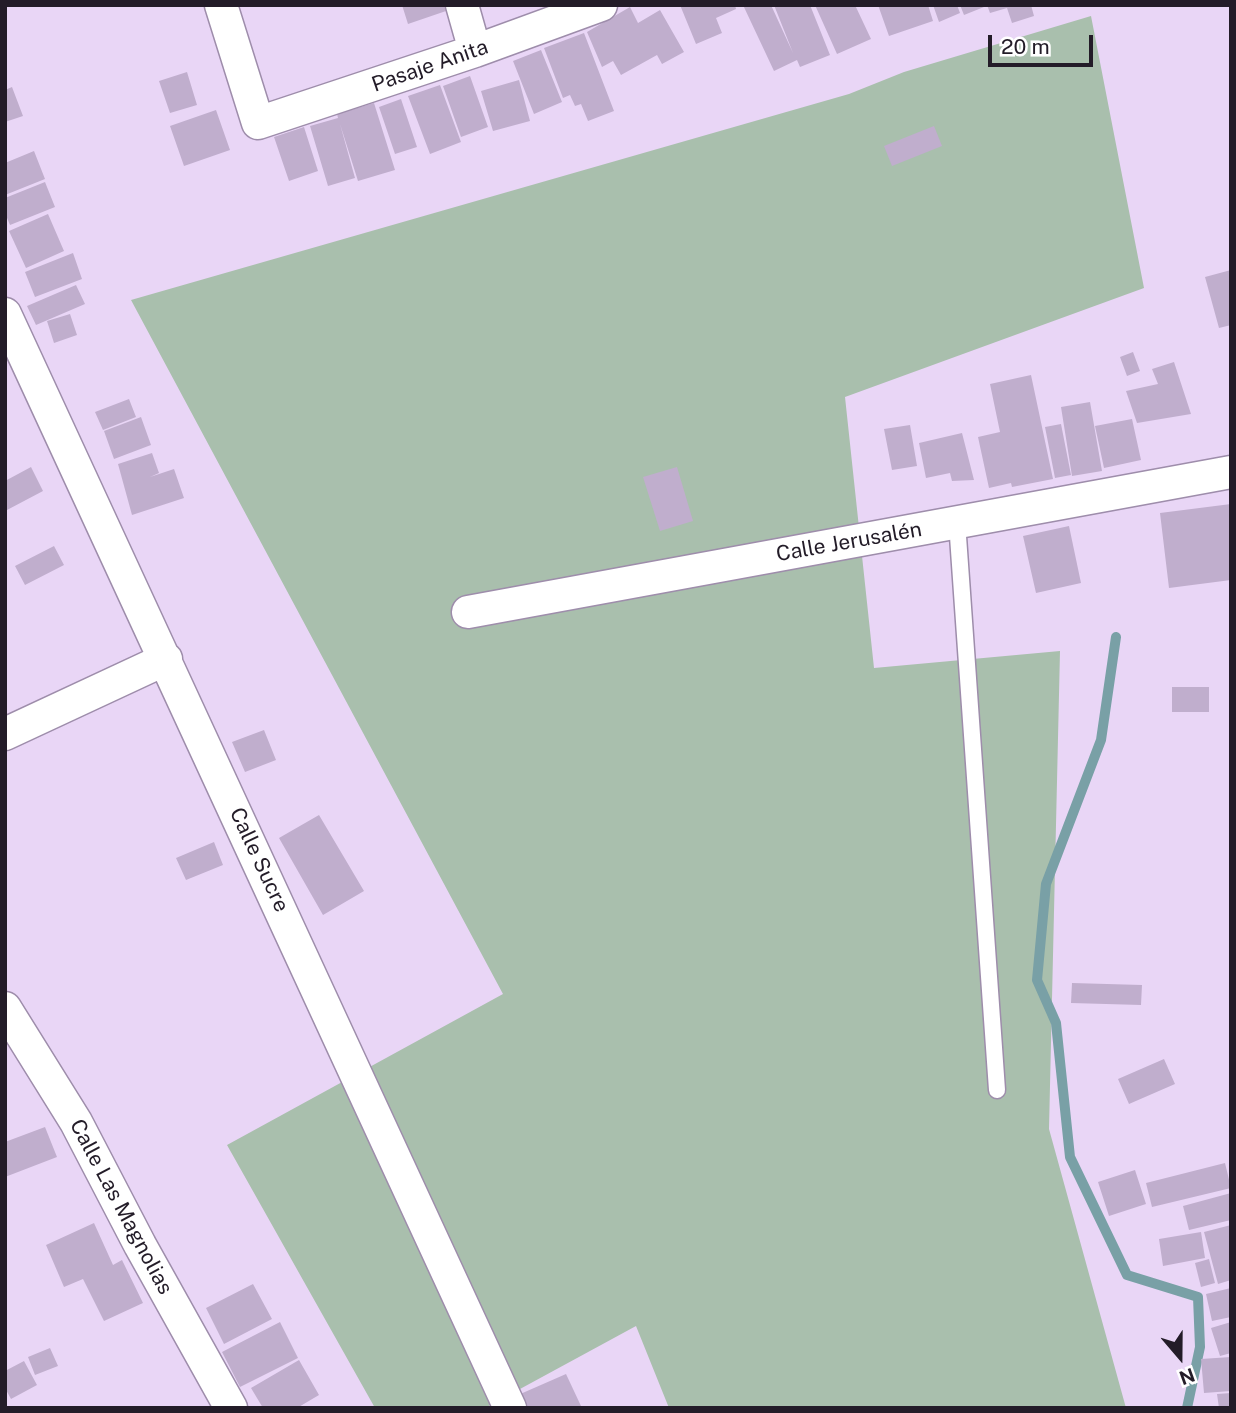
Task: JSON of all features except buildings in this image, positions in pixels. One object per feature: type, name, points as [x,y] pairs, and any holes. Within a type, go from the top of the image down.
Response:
[{"type":"street","name":"Pasaje Anita","points":[[221,5],[258,123],[475,51],[601,5]]},
{"type":"street","points":[[462,5],[475,51]]},
{"type":"street","name":"Calle Sucre","points":[[5,314],[510,1408]]},
{"type":"street","name":"Calle Jerusalén","points":[[468,612],[1231,472]]},
{"type":"street","points":[[5,734],[166,659]]},
{"type":"street","name":"Calle Las Magnolias","points":[[5,1008],[76,1122],[140,1245],[231,1408]]},
{"type":"lane","points":[[957,522],[997,1090]]},
{"type":"green space","points":[[1091,16],[1144,288],[845,397],[874,668],[1060,651],[1049,1129],[1126,1408],[669,1408],[636,1326],[485,1408],[375,1408],[227,1145],[503,994],[131,300],[849,94],[904,72]]},
{"type":"waterway","points":[[1116,637],[1101,740],[1046,884],[1037,980],[1056,1023],[1070,1157],[1127,1275],[1198,1297],[1200,1347],[1187,1408]]}]
